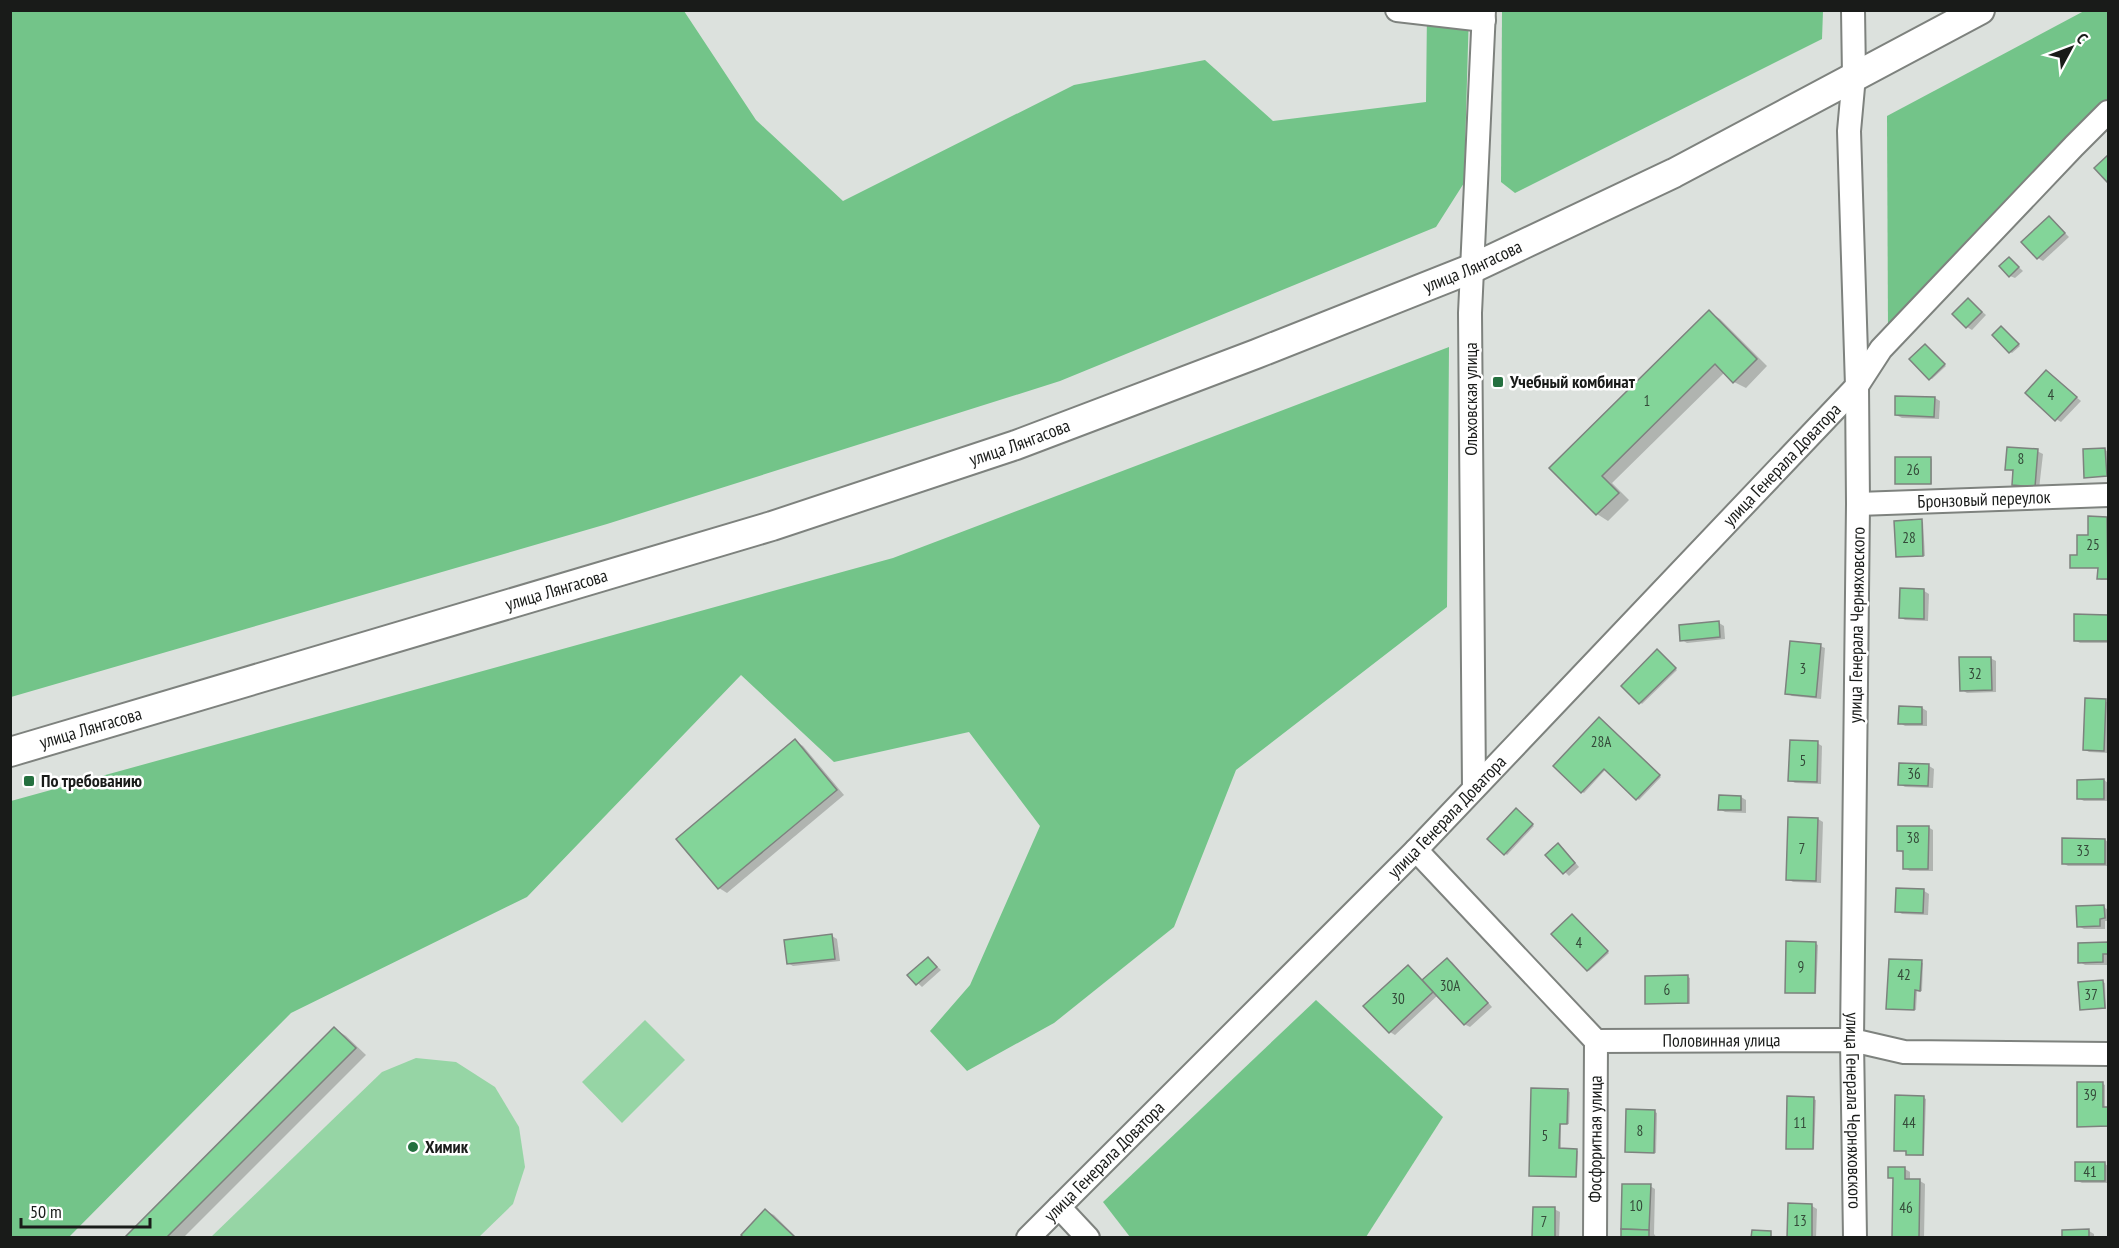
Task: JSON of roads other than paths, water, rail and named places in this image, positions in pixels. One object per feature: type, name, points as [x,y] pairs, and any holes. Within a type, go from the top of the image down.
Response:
[{"type":"main road","name":"улица Лянгасова","points":[[10,752],[772,526],[1016,445],[1256,354],[1473,268],[1674,173],[1980,10]]},
{"type":"street","points":[[1397,10],[1484,15]]},
{"type":"street","name":"улица Генерала Черняховского","points":[[1853,10],[1854,76],[1849,131],[1857,386],[1858,504],[1852,1040],[1855,1238]]},
{"type":"street","name":"Ольховская улица","points":[[1474,788],[1470,325],[1484,15]]},
{"type":"street","points":[[1857,386],[1881,349],[2109,112]]},
{"type":"street","name":"улица Генерала Доватора","points":[[1028,1238],[1416,850],[1857,386]]},
{"type":"street","name":"Бронзовый переулок","points":[[1858,504],[2109,495]]},
{"type":"street","points":[[1416,850],[1596,1041]]},
{"type":"street","name":"Половинная улица","points":[[1596,1041],[1852,1040],[1904,1052],[2109,1054]]},
{"type":"street","name":"Фосфоритная улица","points":[[1595,1238],[1596,1041]]},
{"type":"street","points":[[1059,1207],[1088,1238]]},
{"type":"place","name":"Учебный комбинат","points":[[1498,382]]},
{"type":"place","name":"По требованию","points":[[29,781]]},
{"type":"place","name":"Химик","points":[[413,1147]]}]
